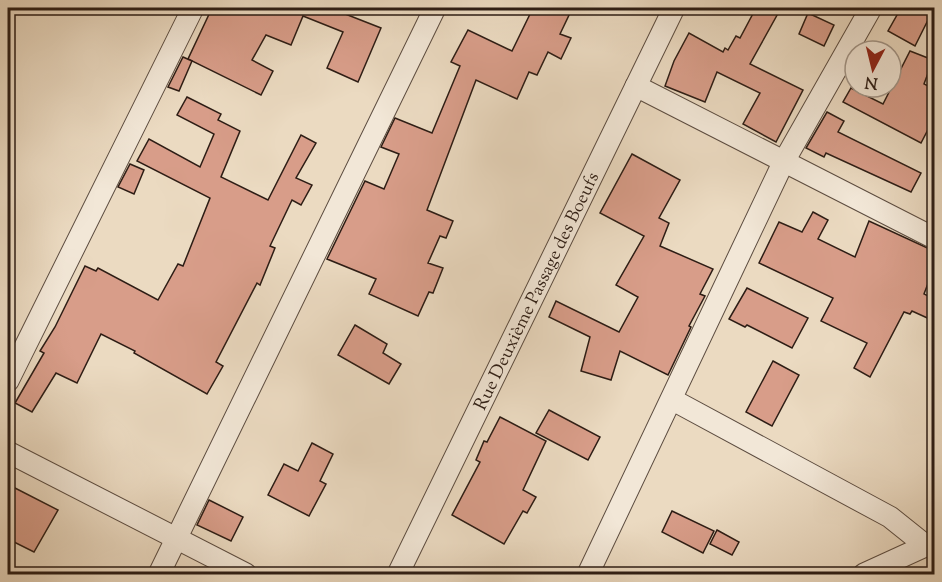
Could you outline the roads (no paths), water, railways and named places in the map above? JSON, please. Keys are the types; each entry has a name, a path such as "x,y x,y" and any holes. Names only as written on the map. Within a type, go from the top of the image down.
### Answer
{"street":[{"path":"8,381 193,8"},
{"path":"159,574 435,8"},
{"name":"Rue Deuxième Passage des Boeufs","path":"398,574 675,8"},
{"path":"588,574 673,400 783,163 871,8"},
{"path":"636,87 934,238"},
{"path":"673,400 890,517 930,543"},
{"path":"8,452 246,574"},
{"path":"864,574 930,543"}]}
